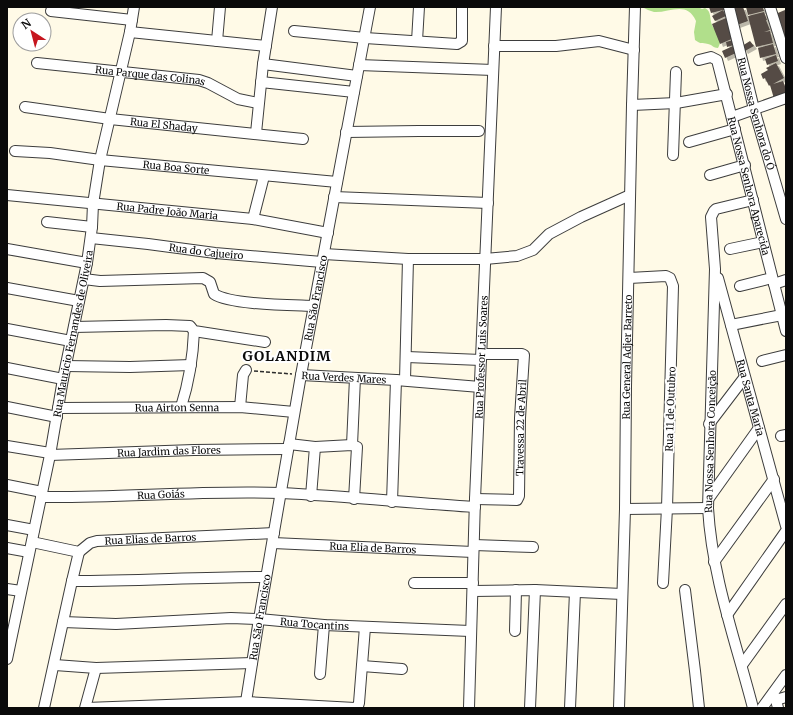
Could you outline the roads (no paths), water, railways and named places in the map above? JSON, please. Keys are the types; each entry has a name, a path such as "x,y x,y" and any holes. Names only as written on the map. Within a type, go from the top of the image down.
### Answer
{"street":[{"name":"Rua Mauricio Fernandes de Oliveira","path":"7,659 10,629 21,591 32,542 58,412 63,379 84,279 91,238 93,204 100,160 130,32 134,7"},
{"path":"217,41 220,7"},
{"path":"256,133 263,64 272,7"},
{"name":"Rua São Francisco","path":"246,705 259,618 294,412 370,7"},
{"path":"417,41 419,7"},
{"path":"294,30 365,38 457,44 461,43 462,7"},
{"name":"Rua Professor Luis Soares","path":"468,708 496,7"},
{"name":"Rua General Adjer Barreto","path":"619,708 625,509 630,195 635,7"},
{"name":"Rua Nossa Senhora do Ó","path":"729,7 754,109 786,219"},
{"path":"770,7 786,58"},
{"path":"51,11 132,20"},
{"path":"130,32 266,46"},
{"path":"494,46 556,46 599,41 634,50"},
{"name":"Rua Nossa Senhora Aparecida","path":"699,60 711,57 717,60 727,94 773,281 782,303 782,315 786,330"},
{"name":"Rua Parque das Colinas","path":"37,63 199,80 208,83 238,99 258,104"},
{"path":"263,64 357,76"},
{"path":"359,65 493,70"},
{"path":"673,155 676,72"},
{"path":"261,82 354,92"},
{"path":"632,106 676,103 727,94"},
{"path":"732,117 786,98"},
{"name":"Rua El Shaday","path":"25,107 110,119 303,139"},
{"path":"689,142 735,129"},
{"path":"346,132 479,131"},
{"name":"Rua Boa Sorte","path":"15,151 50,153 100,160 337,182"},
{"path":"710,175 744,165"},
{"path":"253,219 264,176"},
{"name":"Rua Padre João Maria","path":"7,195 253,219 328,233"},
{"name":"Rua do Cajueiro","path":"91,238 214,253 323,258 408,259 517,256 533,250 548,234 581,216 630,195"},
{"path":"334,197 488,203"},
{"name":"Rua Nossa Senhora Conceição","path":"753,200 714,211 711,217 715,269 709,424 708,508 709,529 719,586 753,708"},
{"path":"47,222 92,227"},
{"path":"730,249 763,242"},
{"path":"7,248 87,262"},
{"path":"392,502 401,380 406,358 408,259"},
{"name":"Rua Santa Maria","path":"715,269 786,526"},
{"name":"Rua 11 de Outubro","path":"629,278 666,276 670,278 673,286 667,508 663,583"},
{"path":"84,279 100,281 203,278 210,282 214,294 224,298 257,303 314,306"},
{"path":"740,286 786,280"},
{"path":"7,288 79,301"},
{"path":"731,325 782,315"},
{"path":"74,327 166,325 190,326 194,331 265,342"},
{"path":"7,329 71,341"},
{"path":"181,407 191,365 194,331"},
{"name":"Travessa 22 de Abril","path":"475,503 517,500 519,496 520,418 524,355 481,357"},
{"path":"762,362 786,356"},
{"path":"406,358 481,357"},
{"path":"66,366 130,367 191,365"},
{"path":"7,368 63,379"},
{"path":"240,407 243,375 246,370"},
{"name":"Rua Verdes Mares","path":"301,375 401,380 480,387"},
{"path":"354,499 358,453 358,448 352,445 355,378"},
{"path":"709,424 744,378"},
{"name":"Rua Airton Senna","path":"7,407 58,412 181,407 240,407 294,412"},
{"path":"709,498 759,428"},
{"name":"Rua Jardim das Flores","path":"7,446 50,454 352,445"},
{"path":"311,496 315,447"},
{"path":"714,562 774,479"},
{"name":"Rua Goiás","path":"7,485 42,494 75,498 212,493 281,493 392,502 475,503"},
{"path":"625,509 708,508"},
{"path":"7,525 34,530"},
{"path":"727,615 786,531"},
{"name":"Rua Elia de Barros","path":"273,538 474,548 532,547"},
{"name":"Rua Elias de Barros","path":"80,552 90,543 97,541 273,538"},
{"path":"32,542 80,552 72,581 55,665 44,708"},
{"path":"7,548 29,552"},
{"path":"72,581 266,577"},
{"path":"414,583 516,590 622,594"},
{"path":"7,589 21,591"},
{"path":"515,631 516,590"},
{"path":"530,708 534,590"},
{"path":"685,590 699,708"},
{"path":"570,708 575,592"},
{"path":"742,665 786,604"},
{"name":"Rua Tocantins","path":"64,622 116,624 259,618 324,625 470,631"},
{"path":"320,674 324,625"},
{"path":"96,668 86,708 246,705 354,708 359,704 365,627"},
{"path":"55,665 96,668 252,663"},
{"path":"362,666 402,669"},
{"path":"762,708 778,699 786,675"}],"district":[{"name":"GOLANDIM","path":"287,356"}]}
